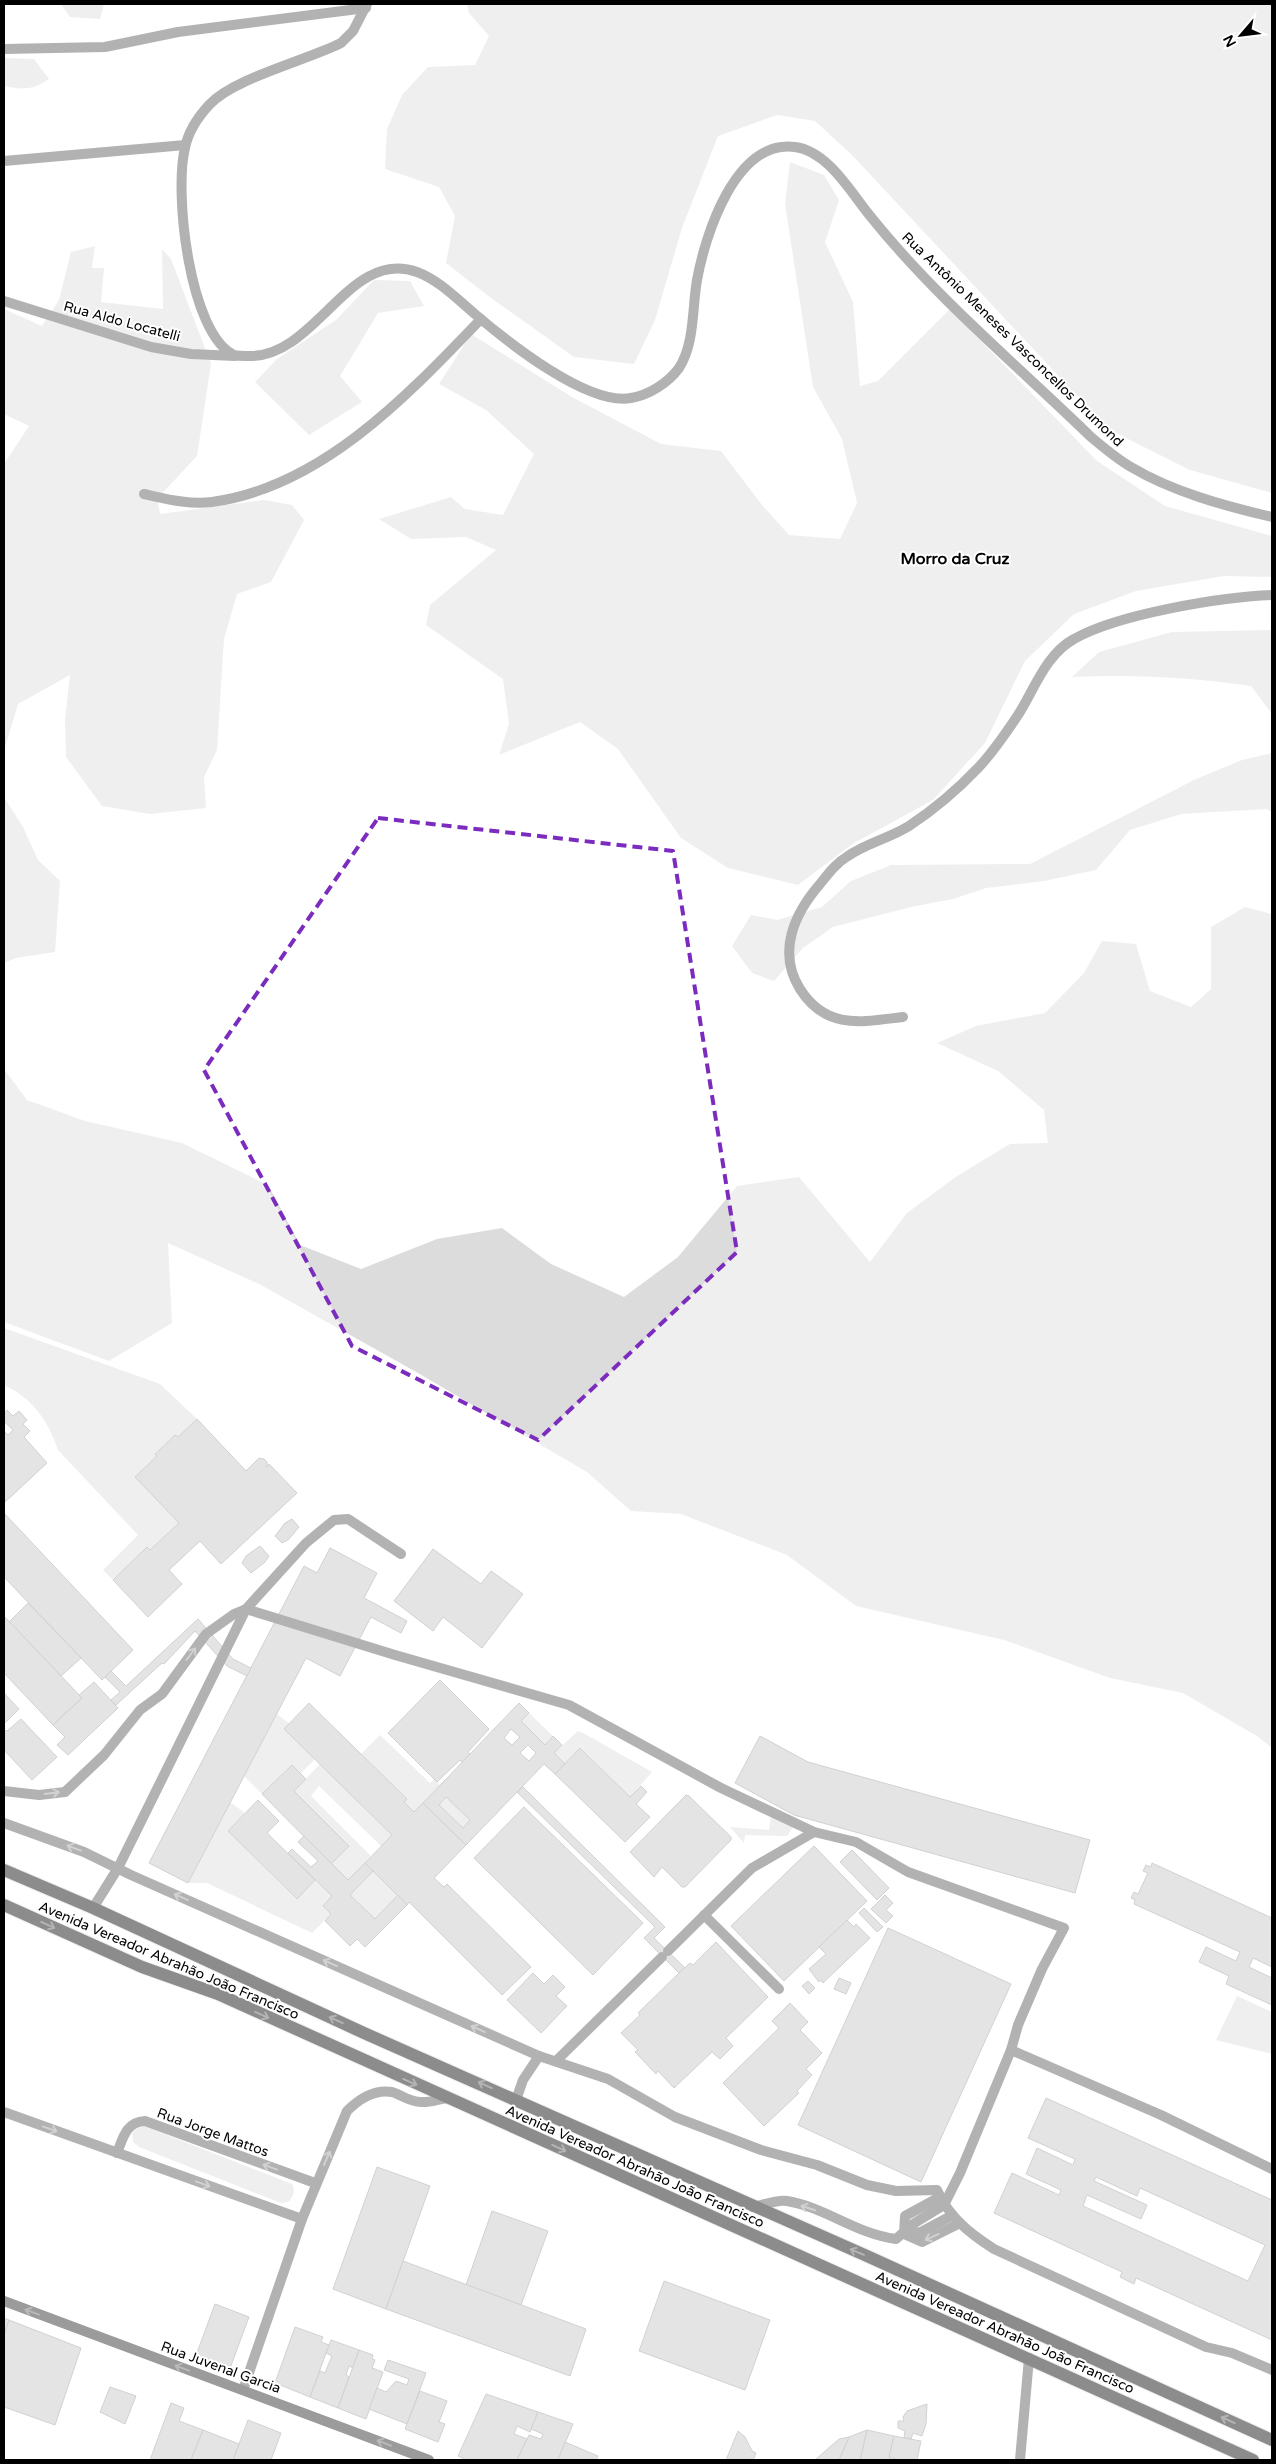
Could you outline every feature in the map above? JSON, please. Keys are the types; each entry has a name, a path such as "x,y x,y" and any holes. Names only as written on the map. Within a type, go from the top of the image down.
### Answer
{"main road":[{"name":"Avenida Vereador Abrahão João Francisco","path":"4,1870 93,1908 355,2029 752,2207 867,2256 1272,2440"},
{"name":"Avenida Vereador Abrahão João Francisco","path":"4,1904 142,1967 218,1994 751,2236 1029,2358 1253,2460"},
{"name":"Rua Juvenal Garcia","path":"4,2301 429,2460"}],"street":[{"path":"4,49 105,47 178,32 367,6"},
{"path":"235,356 217,340 195,291 188,260 181,189 185,145 198,118 212,101 229,89 341,43 353,31 367,6"},
{"path":"4,160 185,145"},
{"name":"Rua Antônio Meneses Vasconcellos Drumond","path":"235,356 256,357 275,353 297,340 357,284 376,272 398,268 417,272 442,286 481,319 539,362 593,394 615,399 631,398 651,392 668,381 680,366 688,344 697,280 705,242 733,183 748,164 762,153 792,146 811,151 828,165 894,245 932,285 1091,438 1118,459 1152,478 1207,499 1272,517"},
{"name":"Rua Aldo Locatelli","path":"4,301 151,347 191,354 235,356"},
{"path":"144,494 182,502 211,502 245,495 282,481 322,459 388,412 414,389 481,319"},
{"path":"903,1017 859,1022 830,1018 810,1004 796,982 788,953 791,930 806,900 834,866 848,855 908,827 952,794 981,765 996,746 1017,716 1047,666 1071,640 1108,624 1159,612 1272,595"},
{"path":"93,1908 118,1868 246,1609 306,1543 334,1520 348,1519 401,1554"},
{"path":"4,1791 39,1795 65,1792 104,1755 140,1710 162,1694 206,1634 234,1614 246,1609 394,1655 569,1705 721,1788 814,1832 856,1842 908,1872 1064,1928 1042,1969 1018,2025 1011,2050 960,2173 942,2201 912,2224 896,2240 875,2236 818,2211 786,2200 752,2207"},
{"path":"4,1823 84,1852 539,2056 608,2078 675,2117 760,2150 817,2165 867,2185 896,2191 937,2190 942,2201 968,2233 1003,2253 1206,2347 1232,2352 1272,2370"},
{"path":"556,2061 757,1864 779,1854 793,1843 814,1832"},
{"path":"704,1915 779,1989"},
{"path":"1011,2050 1161,2116 1272,2169"},
{"path":"516,2100 523,2080 539,2056"},
{"path":"243,2390 302,2219 347,2112 356,2102 368,2095 380,2092 392,2092 409,2101 421,2102 448,2098"},
{"path":"4,2112 302,2219"},
{"name":"Rua Jorge Mattos","path":"116,2153 128,2128 136,2122 145,2121 316,2183"},
{"path":"904,2234 922,2242 956,2219"},
{"path":"1020,2460 1029,2358"}],"highlighted area":[{"path":"378,818 673,851 737,1252 538,1440 352,1346 204,1070"}],"shaded area":[{"path":"61,4 104,4 100,19 70,17"},
{"path":"467,4 1272,4 1272,493 1190,470 1108,429 852,155 815,121 777,115 718,136 682,228 655,320 634,364 574,357 491,298 446,263 455,216 439,187 385,169 387,129 402,95 428,67 475,65 489,36 469,13"},
{"path":"4,58 34,59 49,79 28,88 4,86"},
{"path":"790,162 824,175 839,200 825,242 853,302 860,386 878,381 950,309 1097,461 1165,506 1272,536 1272,577 1224,576 1136,591 1074,614 1025,661 985,743 933,800 854,843 798,885 728,868 681,838 618,749 580,722 499,755 509,724 503,679 426,625 430,605 496,550 466,537 411,539 379,519 451,497 465,509 503,515 534,454 486,410 439,384 471,334 572,397 661,444 721,451 762,505 789,535 840,539 857,503 842,439 813,387 785,204"},
{"path":"95,246 92,268 104,268 101,302 163,309 162,249 171,259 211,364 197,456 157,499 160,514 264,500 292,505 304,520 271,582 237,594 224,639 217,750 204,777 206,808 150,814 102,806 66,757 65,719 70,675 18,704 4,751 4,464 29,426 4,414 4,309 42,326 59,300 71,252"},
{"path":"374,280 410,281 424,306 378,313 340,376 362,402 309,435 255,382 277,359 336,320"},
{"path":"1272,630 1272,714 1251,686 1162,677 1072,677 1099,652 1172,632"},
{"path":"1272,753 1272,812 1266,809 1181,814 1130,830 1096,870 1044,881 986,888 953,899 911,907 833,927 803,948 774,981 752,973 732,946 751,915 777,920 822,907 851,881 891,865 1030,864 1194,780 1242,760"},
{"path":"4,797 23,827 38,860 60,881 55,952 16,958 4,963"},
{"path":"1245,907 1272,914 1272,1748 1257,1736 1183,1693 1110,1678 1004,1640 856,1606 787,1555 681,1514 631,1511 587,1472 418,1373 259,1284 168,1243 172,1323 109,1361 4,1322 4,1069 27,1100 85,1121 182,1143 268,1185 300,1245 361,1269 437,1239 502,1228 551,1264 624,1297 678,1257 737,1186 799,1177 870,1262 907,1213 957,1176 1010,1144 1048,1143 1044,1110 998,1071 937,1043 976,1026 1045,1013 1084,973 1102,941 1136,944 1150,991 1191,1007 1211,989 1211,927"},
{"path":"4,1328 160,1384 197,1419 178,1437 175,1435 155,1453 179,1523 150,1550 147,1548 113,1580 103,1570 138,1535 58,1450 44,1420 31,1403 4,1385"},
{"path":"529,1713 553,1736 545,1745 521,1721"},
{"path":"277,1714 290,1724 315,1759 301,1773 292,1765 262,1794 244,1776"},
{"path":"578,1731 652,1772 630,1797 581,1748 565,1764 554,1753"},
{"path":"380,1735 430,1783 434,1779 440,1785 414,1812 404,1802 407,1799 361,1754"},
{"path":"320,1764 392,1835 381,1846 319,1786 311,1796 371,1856 348,1880 331,1864 349,1846 294,1791"},
{"path":"446,1797 470,1820 463,1828 439,1805"},
{"path":"230,1802 245,1813 228,1831 296,1899 315,1880 332,1896 323,1906 331,1914 312,1933 207,1883 188,1883"},
{"path":"771,1816 793,1827 787,1836 745,1835 744,1843 730,1827 769,1830"},
{"path":"373,1871 398,1895 375,1919 350,1895"},
{"path":"1237,1996 1272,2012 1272,2054 1216,2040"},
{"path":"144,2126 292,2184 294,2189 293,2196 288,2202 281,2203 139,2147 133,2142 132,2134 136,2129"}],"building":[{"path":"7,1410 13,1416 19,1411 27,1420 23,1424 30,1431 24,1437 47,1463 4,1503 4,1431 8,1435 13,1430 4,1421 4,1414"},
{"path":"197,1419 246,1471 259,1458 264,1459 267,1462 267,1467 269,1464 297,1493 221,1564 200,1541 169,1570 182,1584 148,1617 113,1580 147,1547 150,1550 179,1523 135,1477 175,1435 178,1437"},
{"path":"4,1513 133,1650 102,1680 4,1577"},
{"path":"292,1519 299,1527 289,1539 282,1543 275,1536 285,1523"},
{"path":"260,1546 269,1556 265,1562 251,1573 242,1563 246,1556"},
{"path":"330,1548 377,1573 364,1598 407,1621 401,1633 371,1617 340,1676 306,1658 188,1883 149,1863 304,1566 317,1573"},
{"path":"433,1549 481,1584 491,1571 523,1594 482,1648 443,1617 433,1631 394,1601"},
{"path":"28,1603 81,1658 61,1676 9,1622"},
{"path":"4,1616 82,1698 53,1725 4,1673"},
{"path":"198,1619 233,1659 251,1668 247,1676 227,1666 195,1631 164,1664 162,1663 116,1705 111,1700 120,1692 105,1677 111,1671 126,1686"},
{"path":"440,1680 489,1729 468,1752 470,1754 462,1762 460,1760 437,1782 388,1733"},
{"path":"94,1682 118,1708 68,1755 57,1745 65,1737 53,1725 82,1698 79,1695"},
{"path":"4,1693 19,1709 5,1723 4,1721"},
{"path":"309,1703 407,1799 404,1802 414,1812 423,1803 466,1845 434,1878 444,1887 447,1884 531,1967 502,1995 409,1902 407,1905 365,1863 392,1835 284,1729"},
{"path":"519,1703 529,1713 521,1721 545,1745 553,1736 562,1745 554,1753 565,1764 555,1774 544,1764 466,1845 423,1803","holes":["511,1729 520,1737 512,1745 504,1738","528,1745 536,1753 529,1761 520,1753","446,1797 470,1820 463,1828 439,1805"]},
{"path":"21,1719 57,1757 32,1780 4,1750 4,1730 7,1731"},
{"path":"760,1736 808,1762 1090,1840 1075,1893 794,1815 735,1783"},
{"path":"580,1748 630,1797 641,1786 647,1792 636,1804 650,1817 625,1842 555,1774"},
{"path":"292,1765 306,1779 294,1791 349,1846 331,1864 262,1794"},
{"path":"523,1787 665,1927 654,1938 685,1968 679,1973 644,1938 655,1927 517,1792"},
{"path":"686,1795 731,1837 731,1840 685,1887 682,1887 662,1867 654,1877 630,1852"},
{"path":"258,1800 279,1821 267,1833 315,1880 297,1899 228,1831"},
{"path":"524,1807 643,1923 593,1975 474,1858"},
{"path":"304,1836 348,1880 365,1863 373,1871 350,1895 375,1919 398,1895 407,1905 365,1947 357,1939 350,1946 325,1921 331,1914 323,1906 332,1896 288,1853 292,1849 311,1867 318,1861 298,1842"},
{"path":"814,1846 867,1901 784,1981 731,1926"},
{"path":"852,1850 889,1888 877,1900 840,1862"},
{"path":"1152,1863 1272,1918 1272,1967 1253,1958 1249,1967 1272,1978 1272,2005 1226,1984 1229,1976 1199,1962 1206,1947 1236,1961 1240,1952 1134,1904 1135,1900 1131,1898 1134,1892 1138,1894 1148,1873 1143,1871 1146,1865 1151,1867"},
{"path":"885,1895 893,1903 886,1910 893,1916 886,1923 871,1909"},
{"path":"864,1908 883,1927 877,1932 859,1913"},
{"path":"847,1920 854,1927 856,1924 870,1938 823,1983 821,1980 819,1982 809,1969 826,1954 819,1947"},
{"path":"888,1928 1011,1984 921,2182 798,2125"},
{"path":"716,1942 768,1997 726,2038 733,2046 720,2059 712,2052 674,2088 658,2071 656,2074 635,2052 638,2050 621,2033 640,2015 638,2013 681,1971 690,1963 693,1965"},
{"path":"533,1973 544,1984 553,1975 565,1987 556,1996 567,2006 541,2033 507,2000"},
{"path":"839,1978 851,1983 846,1994 834,1989"},
{"path":"808,1981 815,1988 809,1994 802,1986"},
{"path":"790,2003 808,2022 800,2030 822,2053 806,2069 812,2075 797,2091 799,2093 764,2126 723,2083 779,2028 772,2021"},
{"path":"1046,2098 1272,2200 1272,2340 1136,2278 1134,2284 1120,2277 1122,2272 994,2213 1012,2173 1059,2195 1061,2190 1026,2174 1037,2148 1073,2165 1075,2159 1028,2138","holes":["1096,2177 1137,2196 1140,2188 1265,2245 1248,2281 1083,2206 1087,2195 1141,2219 1147,2205 1094,2181"]},
{"path":"377,2167 430,2186 386,2309 333,2289"},
{"path":"492,2211 548,2231 521,2305 466,2285"},
{"path":"403,2261 586,2329 570,2376 386,2309"},
{"path":"664,2281 770,2320 745,2390 639,2351"},
{"path":"215,2304 249,2317 229,2371 195,2358"},
{"path":"4,2318 9,2320 4,2335"},
{"path":"9,2320 81,2348 55,2425 4,2407 4,2335"},
{"path":"295,2327 323,2337 321,2342 329,2345 310,2397 275,2383"},
{"path":"331,2340 359,2350 353,2368 349,2366 346,2375 349,2377 338,2408 310,2397 320,2371 325,2373 332,2356 326,2353"},
{"path":"359,2350 373,2355 372,2359 375,2360 372,2368 383,2372 366,2419 338,2408"},
{"path":"388,2360 426,2373 407,2424 369,2409 377,2388 386,2392 396,2381 407,2385 409,2379 384,2370"},
{"path":"110,2387 136,2396 125,2424 100,2412"},
{"path":"420,2391 447,2401 439,2422 445,2424 438,2442 405,2429"},
{"path":"486,2394 538,2412 530,2432 517,2426 514,2434 527,2439 517,2460 467,2460 458,2456"},
{"path":"171,2403 184,2408 179,2421 203,2430 191,2460 150,2460"},
{"path":"927,2404 926,2424 922,2436 913,2433 911,2439 904,2438 905,2431 898,2428 898,2421 904,2421 903,2417 907,2411"},
{"path":"538,2412 573,2424 558,2460 517,2460 529,2435 541,2439 543,2434 531,2429"},
{"path":"248,2420 281,2433 271,2460 233,2460"},
{"path":"203,2430 239,2444 233,2460 191,2460"},
{"path":"867,2430 894,2436 889,2457 892,2460 860,2460"},
{"path":"867,2430 860,2460 839,2460 849,2437"},
{"path":"738,2431 745,2437 752,2451 756,2453 753,2460 726,2460"},
{"path":"894,2436 921,2441 917,2460 898,2460 889,2457"},
{"path":"849,2437 839,2460 815,2460 839,2439"},
{"path":"565,2442 598,2456 596,2460 558,2460"}],"district":[{"name":"Morro da Cruz","path":"955,558"}]}
